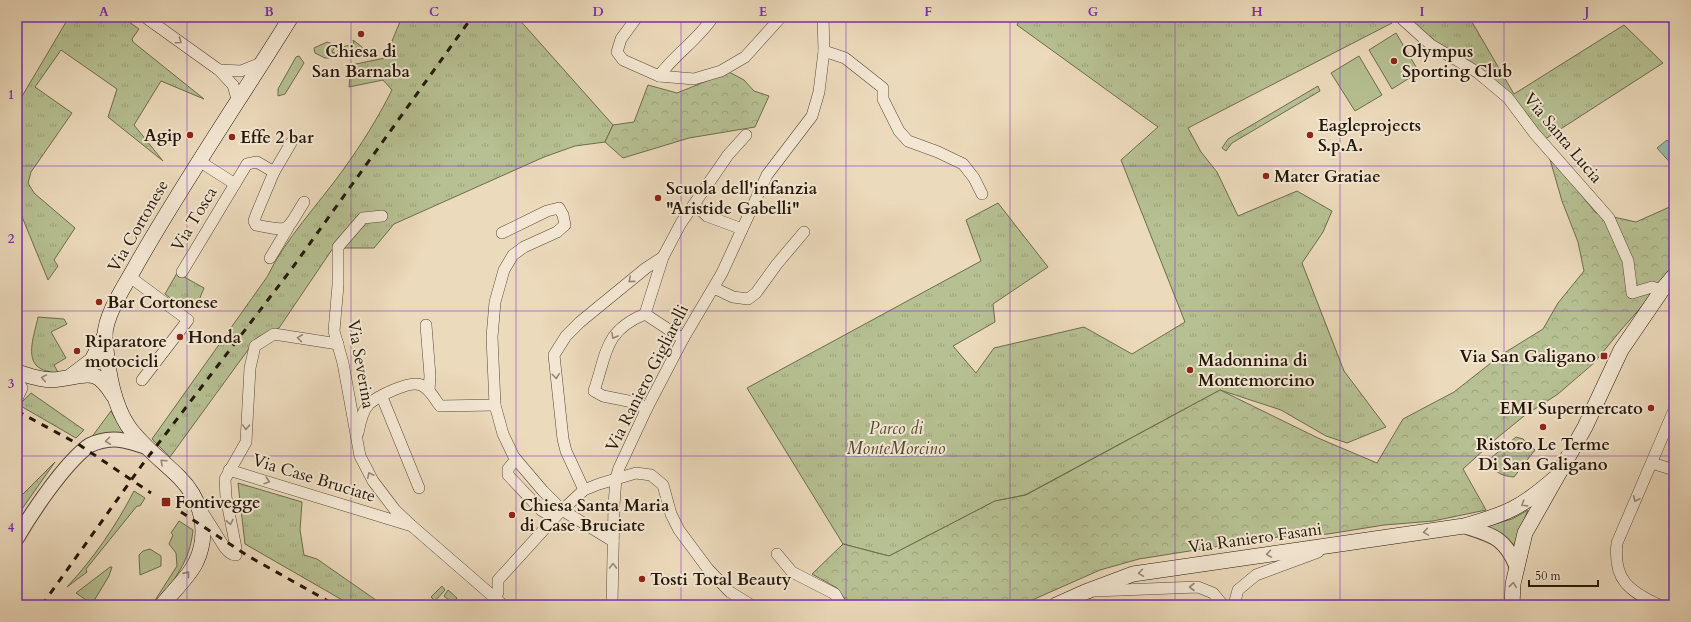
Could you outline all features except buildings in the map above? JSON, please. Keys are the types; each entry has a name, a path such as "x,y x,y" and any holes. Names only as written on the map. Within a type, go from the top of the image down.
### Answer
{"main road":[{"name":"Via Cortonese","path":"162,605 196,563 202,544 203,522 201,509 180,478 146,448 128,426 116,399 105,335 117,301 130,277 199,161 291,17"},
{"path":"1512,605 1516,565 1525,534 1554,479 1585,427 1621,350 1662,290 1674,276"},
{"path":"71,376 92,360 105,335"},
{"path":"17,372 49,380 60,380 71,376 91,374 103,380 116,399"},
{"name":"Via Raniero Fasani","path":"1056,605 1085,592 1133,574 1299,549 1336,546 1464,526 1496,517 1520,506 1554,479"}],"street":[{"path":"637,17 621,39 618,52 623,60 659,76 694,79 721,71 745,57 781,17"},
{"path":"659,76 672,59 688,47 704,30 713,17"},
{"name":"Via Raniero Gigliarelli","path":"612,605 616,478 646,408 682,339 714,288 767,174 812,116 819,92 824,51 823,17"},
{"name":"Via Santa Lucia","path":"1400,17 1431,45 1477,72 1508,98 1535,134 1604,212 1609,218 1628,261 1632,293 1652,287 1662,290"},
{"path":"147,18 219,70 233,85 238,99"},
{"path":"824,51 845,58 883,88 883,99 899,131 908,141 938,152 963,164 974,178 982,194"},
{"path":"219,70 241,71 261,63"},
{"path":"645,314 663,257 681,224 728,155 746,135"},
{"path":"288,228 283,230 256,225 254,221 274,172 291,143"},
{"name":"Via Tosca","path":"199,161 235,184"},
{"name":"Via Tosca","path":"182,272 247,164 257,162 274,172"},
{"path":"270,258 304,202"},
{"path":"694,205 707,216 742,229"},
{"path":"502,233 547,211 559,208 564,215 566,225 557,232 524,246 513,255 504,270 495,302 492,337 495,405 503,434 516,459 560,511 613,540"},
{"name":"Via Severina","path":"382,216 363,218 338,247 338,285 334,331 338,344 360,456 373,481 395,510 412,526"},
{"path":"714,288 733,297 748,299 756,293 777,264 804,232"},
{"path":"584,490 566,451 563,439 554,356 566,336 580,322 646,268 663,257"},
{"path":"130,277 188,320 142,380"},
{"path":"645,314 682,339"},
{"path":"645,314 632,319 616,330 605,354 594,391 603,396 628,401 646,408"},
{"path":"426,325 430,376 428,390"},
{"path":"229,470 246,442 250,368 255,346 274,334 338,344"},
{"path":"17,380 22,388 17,399"},
{"path":"357,437 362,416 369,405 408,385 420,384 428,390 440,406 495,405"},
{"path":"382,397 419,488"},
{"path":"1659,605 1637,595 1626,584 1620,574 1616,557 1617,544 1674,410"},
{"path":"17,538 26,523 66,469 88,446 106,440 125,440 146,448"},
{"path":"516,459 508,469 508,475 541,510 546,513 560,511"},
{"path":"1652,463 1674,470"},
{"name":"Via Case Bruciate","path":"201,509 226,549 232,555 236,555 236,548 226,497 225,479 229,470 412,526 500,602"},
{"path":"500,602 498,580 560,511 584,490 616,478 636,473 651,475 663,485 671,514 683,536 708,569 730,592 751,605"},
{"name":"Via Raniero Fasani","path":"1464,526 1498,539 1510,550 1516,565"},
{"path":"1234,605 1238,590 1256,575 1336,546"},
{"path":"777,554 792,572 835,594 842,605"},
{"path":"1085,592 1198,586 1214,593 1224,605"}],"green space":[{"path":"69,17 122,17 139,29 132,39 133,42 204,99 161,81 134,125 163,161 108,117 117,89 61,50 35,87 72,113 31,172 28,183 34,193 75,228 54,260 58,266 48,280 18,207 17,97 21,98"},
{"path":"402,17 517,17 613,125 605,142 575,146 544,157 394,224 374,248 333,248 279,328 253,343 170,457 152,439 267,277 283,249 350,161 387,100 392,90 383,80 349,87 351,65 385,58"},
{"name":"Parco di MonteMorcino","path":"1021,17 1388,17 1392,23 1188,128 1201,152 1217,172 1238,216 1297,191 1332,211 1323,232 1302,263 1344,371 1386,427 1347,443 1326,436 1281,410 1220,390 1025,495 995,501 889,556 843,544 747,388 981,261 966,220 998,203 1048,267 993,304 995,322 953,346 976,373 994,348 1084,327 1132,354 1185,322 1121,160 1158,127 1017,25"},
{"path":"1406,17 1469,17 1514,94 1624,25 1663,63 1542,141 1508,98 1431,45"},
{"name":"Olympus Sporting Club","path":"1396,33 1419,72 1392,89 1369,50"},
{"path":"353,40 362,47 363,51 338,58 338,48 354,44"},
{"path":"327,42 336,45 332,52 335,53 335,58 325,58 315,53 314,48"},
{"path":"299,56 304,63 285,94 278,96 278,89 296,57"},
{"name":"Olympus Sporting Club","path":"1359,56 1382,95 1355,111 1331,73"},
{"path":"729,72 744,80 754,91 769,96 755,127 689,138 623,158 605,142 613,125 634,122 648,85 677,93"},
{"path":"1318,86 1320,91 1232,143 1226,151 1222,148 1228,139"},
{"path":"1549,156 1596,213 1636,222 1674,205 1674,270 1594,363 1558,394 1524,416 1463,469 1486,510 1433,521 1384,525 1328,534 1278,537 1139,559 1100,570 1021,605 849,605 837,588 812,574 843,544 889,556 995,501 1026,495 1220,390 1318,438 1377,463 1403,419 1454,392 1501,355 1543,329 1558,303 1584,271 1578,242 1562,201"},
{"path":"177,273 204,288 197,305 183,308 165,294"},
{"path":"38,317 64,319 67,324 51,332 66,358 54,365 59,374 41,369 33,360 32,348"},
{"path":"31,393 84,430 76,438 19,405"},
{"path":"111,411 124,434 91,438"},
{"path":"1516,437 1523,439 1535,450 1514,477 1505,476 1495,470 1492,457"},
{"path":"55,462 17,516 17,500"},
{"path":"238,483 302,502 300,530 304,555 317,559 383,605 351,605 245,544"},
{"path":"134,491 145,498 140,506 137,506 86,569 87,572 67,587 104,542"},
{"path":"1528,510 1514,545 1499,535 1480,528 1512,519"},
{"path":"179,521 193,530 188,552 185,561 175,578 156,605 152,605 177,566 176,553 169,544 173,535 171,533"},
{"path":"150,549 161,556 161,566 140,575 139,555 143,551"},
{"path":"112,567 109,576 92,604 76,593"},
{"path":"442,586 445,590 435,601 431,597"},
{"path":"448,590 457,598 455,601 450,601 444,596"}],"water":[{"path":"1667,140 1674,148 1674,167 1657,148"}],"railway":[{"path":"42,605 142,465 293,267 472,17"},
{"path":"17,411 78,444 151,493"},
{"path":"181,512 248,556 335,605"}],"place":[{"name":"Chiesa di San Barnaba","path":"361,34"},
{"name":"Olympus Sporting Club","path":"1394,61"},
{"name":"Agip","path":"190,135"},
{"name":"Eagleprojects S.p.A.","path":"1310,135"},
{"name":"Effe 2 bar","path":"232,137"},
{"name":"Mater Gratiae","path":"1266,176"},
{"name":"Scuola dell'infanzia \"Aristide Gabelli\"","path":"658,198"},
{"name":"Bar Cortonese","path":"99,302"},
{"name":"Honda","path":"180,337"},
{"name":"Riparatore motocicli","path":"77,351"},
{"name":"Via San Galigano","path":"1604,356"},
{"name":"Madonnina di Montemorcino","path":"1190,370"},
{"name":"EMI Supermercato","path":"1651,408"},
{"name":"Ristoro Le Terme Di San Galigano","path":"1543,427"},
{"name":"Fontivegge","path":"166,502"},
{"name":"Chiesa Santa Maria di Case Bruciate","path":"512,515"},
{"name":"Tosti Total Beauty","path":"642,579"}]}
